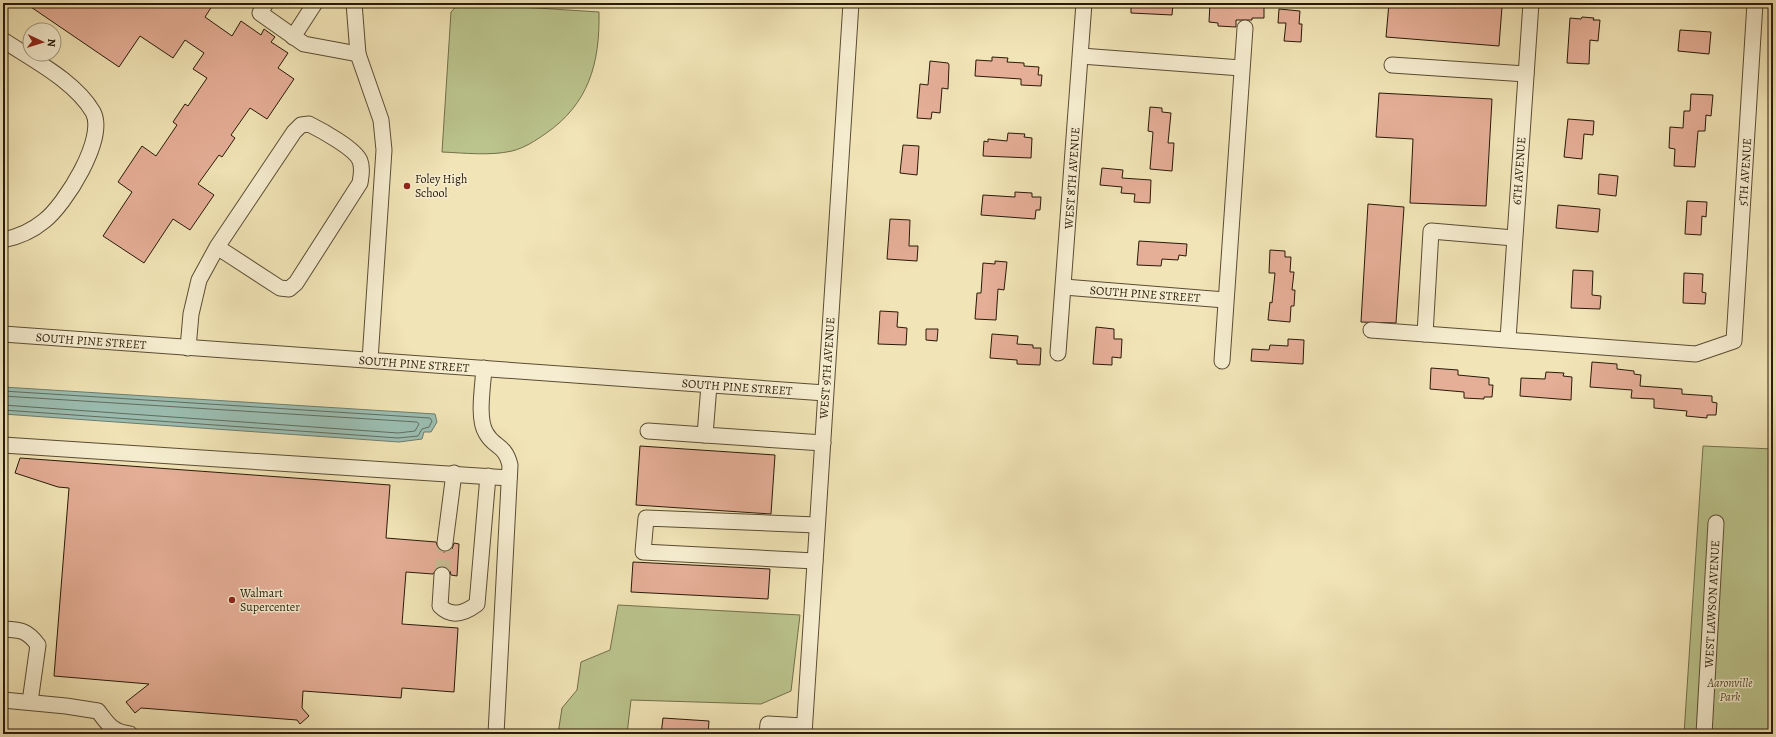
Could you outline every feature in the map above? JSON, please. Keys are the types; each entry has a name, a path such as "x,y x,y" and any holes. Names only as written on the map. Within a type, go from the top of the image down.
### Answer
{"street":[{"path":"266,3 260,13 304,44 358,54"},
{"path":"293,37 315,3"},
{"path":"354,3 358,54 381,120 384,150 370,360"},
{"name":"WEST 9TH AVENUE","path":"804,730 816,525 851,3"},
{"name":"WEST 8TH AVENUE","path":"1058,353 1084,3"},
{"name":"6TH AVENUE","path":"1508,339 1531,3"},
{"name":"5TH AVENUE","path":"1508,339 1696,354 1734,341 1755,3"},
{"path":"1222,361 1241,68 1245,28"},
{"path":"3,40 71,85 83,97 94,114 96,136 80,174 57,210 45,221 30,230 3,240"},
{"path":"1081,56 1241,68"},
{"path":"1392,65 1526,74"},
{"path":"188,348 191,314 199,280 217,246 294,132 301,125 308,124 352,151 360,160 362,168 360,183 296,283 289,289 280,288 217,246"},
{"path":"1425,334 1430,231 1514,238"},
{"name":"SOUTH PINE STREET","path":"1064,287 1225,300"},
{"path":"1371,330 1508,339"},
{"name":"SOUTH PINE STREET","path":"3,334 825,393"},
{"path":"484,368 482,424 487,435 507,453 510,465 496,734"},
{"path":"705,435 709,385"},
{"path":"648,431 822,443"},
{"path":"3,445 454,473 509,478"},
{"path":"445,543 454,473"},
{"path":"442,575 440,606 447,612 456,613 467,611 477,604 488,476"},
{"path":"815,561 643,552 646,518 816,525"},
{"name":"WEST LAWSON AVENUE","path":"1704,734 1716,523"},
{"path":"3,629 25,632 30,635 38,645 30,702"},
{"path":"3,700 98,711 110,726 119,733 130,734"},
{"path":"767,734 768,724 804,730"}],"green space":[{"path":"459,3 599,12 599,31 594,65 582,96 560,122 545,134 521,148 504,153 477,154 442,152 451,12"},
{"name":"Aaronville Park","path":"1703,446 1773,449 1773,734 1684,734"},
{"path":"618,605 800,615 791,691 761,704 631,700 627,734 558,734 562,708 577,690 581,662 610,650"}],"water":[{"path":"3,387 435,414 437,422 431,432 424,432 422,439 399,442 3,414"}],"building":[{"path":"25,3 214,3 205,17 232,36 241,21 261,35 264,29 275,37 271,42 288,53 278,68 294,79 267,119 250,108 231,135 235,138 222,157 219,155 198,184 214,195 190,230 173,219 144,263 103,236 132,192 118,182 142,146 156,156 177,125 173,122 185,104 188,106 207,78 193,69 204,53 185,40 173,58 140,36 119,67 62,28 62,22 53,22"},
{"path":"1131,3 1173,3 1172,15 1131,13"},
{"path":"1210,3 1264,3 1264,18 1236,20 1236,27 1218,26 1218,23 1209,22"},
{"path":"1389,3 1457,3 1502,7 1499,46 1386,37"},
{"path":"1279,9 1300,11 1299,24 1302,24 1301,42 1284,41 1286,23 1278,23"},
{"path":"1582,17 1600,20 1598,41 1590,40 1589,64 1567,63 1570,18 1581,19"},
{"path":"1680,30 1711,32 1709,54 1678,51"},
{"path":"992,57 1008,58 1007,62 1024,63 1024,66 1039,67 1038,75 1042,75 1041,86 1021,85 1021,79 975,76 976,60 992,61"},
{"path":"930,61 948,63 948,89 942,88 940,113 932,112 931,119 917,118 920,84 928,85"},
{"path":"1379,93 1492,99 1486,206 1410,203 1413,139 1376,137"},
{"path":"1691,94 1713,95 1711,116 1706,115 1705,131 1698,131 1695,167 1674,166 1675,149 1669,148 1670,127 1683,128 1684,111 1690,111"},
{"path":"1150,107 1162,108 1162,112 1171,113 1168,143 1174,143 1172,171 1150,169 1153,132 1148,131"},
{"path":"1568,119 1594,121 1593,135 1584,134 1582,159 1564,157"},
{"path":"1008,133 1025,134 1024,137 1032,138 1031,158 983,156 984,141 988,142 988,139 1007,141"},
{"path":"903,145 919,146 917,175 900,173"},
{"path":"1102,168 1123,170 1122,178 1151,180 1150,203 1134,202 1135,194 1121,193 1122,187 1100,185"},
{"path":"1599,174 1618,176 1616,196 1598,194"},
{"path":"1015,192 1032,193 1032,197 1041,197 1040,210 1036,210 1035,219 981,215 983,195 1015,197"},
{"path":"1687,201 1707,202 1706,217 1702,216 1701,235 1685,234"},
{"path":"1368,204 1404,207 1396,323 1361,322"},
{"path":"1558,205 1600,209 1598,232 1556,228"},
{"path":"890,219 910,220 909,246 918,246 917,261 887,259"},
{"path":"1139,241 1187,244 1186,256 1179,255 1178,260 1162,259 1161,266 1137,265"},
{"path":"1270,250 1285,251 1285,257 1291,257 1290,272 1294,272 1292,290 1295,290 1294,306 1291,306 1290,322 1268,320 1270,302 1272,303 1275,273 1269,273"},
{"path":"995,261 1007,262 1004,290 998,289 996,320 975,319 977,293 981,293 983,263 995,264"},
{"path":"1573,270 1593,271 1592,295 1601,296 1600,309 1571,308"},
{"path":"1684,273 1703,274 1702,292 1706,293 1705,304 1683,303"},
{"path":"880,311 898,312 897,327 907,328 906,345 878,344"},
{"path":"1096,327 1114,329 1114,339 1122,339 1121,358 1112,357 1112,365 1093,364"},
{"path":"926,329 938,329 937,341 926,340"},
{"path":"992,334 1018,336 1017,344 1033,345 1033,348 1041,348 1040,365 1017,364 1017,360 990,358"},
{"path":"1288,339 1304,340 1303,364 1251,361 1252,349 1269,350 1270,345 1288,346"},
{"path":"1592,362 1617,364 1617,369 1634,371 1634,374 1641,375 1640,386 1682,389 1682,394 1712,396 1712,402 1717,403 1716,415 1707,415 1707,418 1686,416 1687,411 1654,408 1654,399 1631,398 1632,390 1590,387"},
{"path":"1431,368 1458,370 1458,375 1489,378 1489,385 1493,385 1492,397 1484,397 1484,399 1464,398 1464,392 1430,389"},
{"path":"1546,372 1564,373 1563,376 1572,377 1571,400 1520,396 1521,378 1545,379"},
{"path":"640,446 775,455 771,514 636,505"},
{"name":"Walmart Supercenter","path":"20,458 390,485 386,538 436,542 439,550 444,552 452,549 454,543 459,544 457,576 451,575 450,571 443,566 438,567 433,574 406,572 402,624 458,628 454,692 402,688 401,698 303,691 302,708 309,716 300,724 297,720 141,708 135,713 126,702 149,684 54,676 69,488 58,487 15,473"},
{"path":"633,562 770,569 768,599 631,592"},
{"path":"663,718 709,721 708,734 661,734"}],"tunnel":[{"path":"442,575 445,543"}],"place":[{"name":"Foley High School","path":"407,186"},
{"name":"Walmart Supercenter","path":"232,600"}]}
